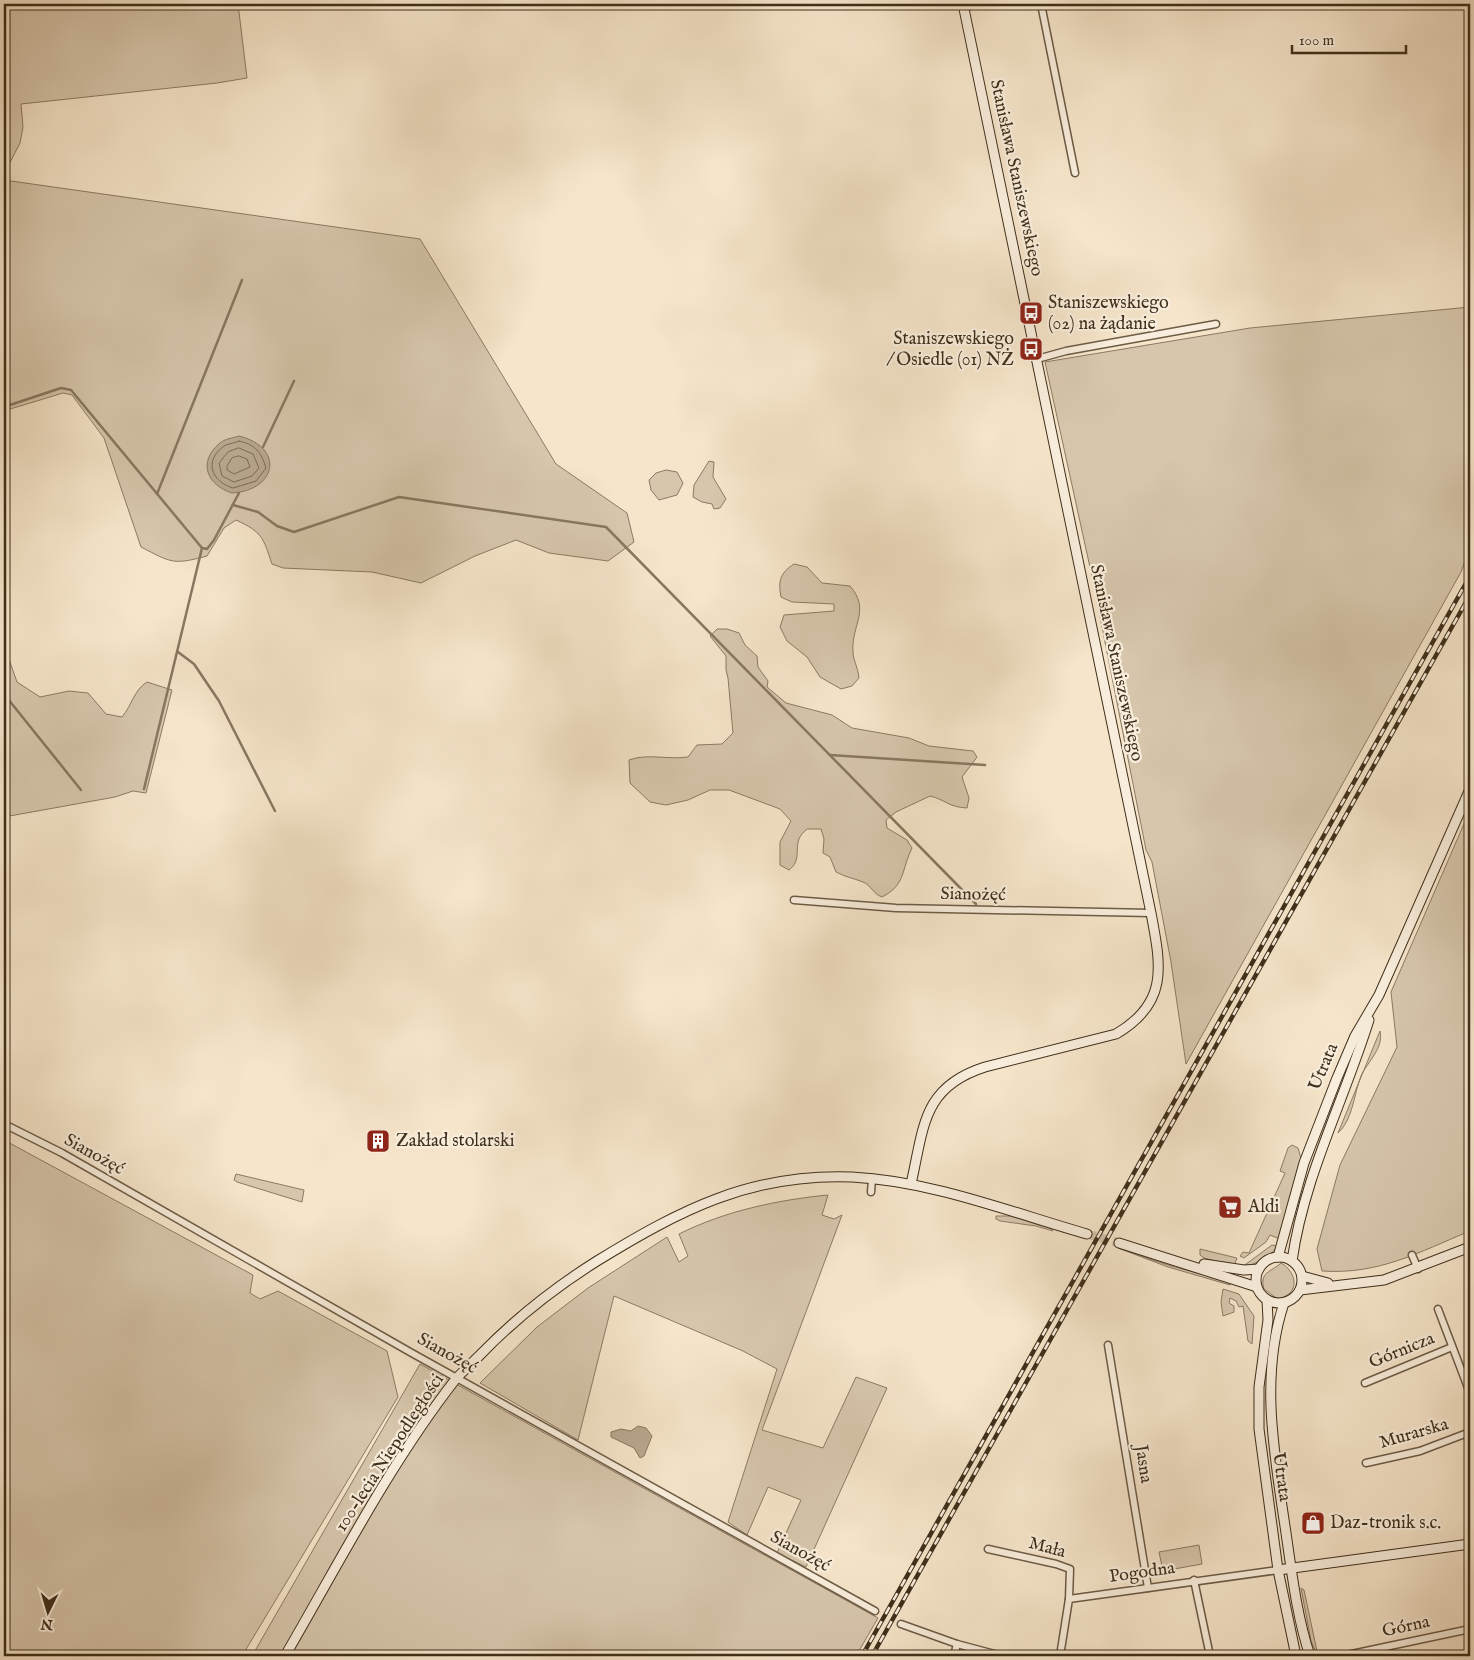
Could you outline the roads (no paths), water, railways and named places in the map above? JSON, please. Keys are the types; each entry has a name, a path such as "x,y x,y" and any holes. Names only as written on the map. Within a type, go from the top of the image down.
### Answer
{"main road":[{"name":"Stanisława Staniszewskiego","path":"911,1184 924,1124 932,1103 949,1084 966,1074 985,1067 1116,1034 1132,1024 1145,1012 1154,994 1159,973 1158,949 1151,913 964,5"},
{"name":"Utrata","path":"1292,1261 1316,1162 1358,1054 1373,1008 1470,789"},
{"name":"Utrata","path":"1278,1257 1304,1163 1324,1109 1355,1036 1373,1008"},
{"name":"100-lecia Niepodległości","path":"285,1656 395,1468 421,1427 457,1377 512,1323 548,1293 637,1236 677,1214 718,1198 780,1181 831,1177 872,1179 911,1184 1087,1234"},
{"path":"1119,1243 1257,1287"},
{"path":"1300,1290 1372,1283 1418,1269 1470,1247"},
{"path":"1278,1257 1292,1261 1300,1270 1302,1276 1300,1290 1284,1303 1267,1300 1257,1287 1256,1279 1259,1269 1266,1261 1278,1257"},
{"path":"1167,1258 1216,1266 1259,1269"},
{"path":"1302,1276 1338,1285"},
{"name":"Utrata","path":"1267,1300 1258,1417 1278,1570 1296,1656"},
{"name":"Utrata","path":"1284,1303 1274,1344 1270,1379 1270,1413 1291,1568 1310,1656"},
{"path":"1278,1570 1470,1544"}],"street":[{"path":"964,5 977,4"},
{"path":"1041,4 1075,173"},
{"path":"1037,359 1066,351 1216,324"},
{"name":"Sianożęć","path":"794,900 896,908 1151,913"},
{"name":"Sianożęć","path":"4,1124 62,1153 875,1611"},
{"path":"871,1192 872,1179"},
{"path":"1412,1255 1418,1269"},
{"path":"1438,1309 1470,1393"},
{"name":"Jasna","path":"1108,1345 1148,1588"},
{"name":"Górnicza","path":"1365,1382 1452,1347"},
{"name":"Murarska","path":"1366,1463 1420,1451 1470,1432"},
{"name":"Mała","path":"988,1549 1056,1564 1070,1569 1069,1599"},
{"name":"Pogodna","path":"1069,1599 1194,1580 1278,1570"},
{"path":"1194,1580 1210,1656"},
{"path":"1060,1656 1069,1599"},
{"path":"901,1624 957,1644 1002,1656"},
{"name":"Górna","path":"1347,1655 1470,1629"},
{"path":"954,1656 957,1644"}],"water":[{"path":"239,436 254,441 263,449 269,458 270,468 266,477 259,484 247,490 232,493 223,489 211,479 207,465 213,450 220,443"},
{"path":"638,1426 646,1428 652,1436 644,1456 640,1458 634,1448 611,1437 611,1432 621,1429 631,1431"}],"waterway":[{"path":"157,494 242,280"},
{"path":"263,447 294,381"},
{"path":"4,407 61,388 71,390 202,548 207,549 214,540 239,493"},
{"path":"233,505 258,512 277,526 294,532 399,497 606,527 976,904"},
{"path":"144,789 202,548"},
{"path":"178,652 194,664 219,701 275,811"},
{"path":"4,694 81,790"},
{"path":"830,755 985,765"}],"tunnel":[{"path":"1087,1234 1119,1243"}],"railway":[{"path":"862,1656 1470,576"},
{"path":"872,1656 1470,595"}],"place":[{"name":"Staniszewskiego (02) na żądanie","path":"1031,313"},
{"name":"Staniszewskiego / Osiedle (01) NŻ","path":"1031,349"},
{"name":"Zakład stolarski","path":"378,1141"},
{"name":"Aldi","path":"1230,1207"},
{"name":"Daz-tronik s.c.","path":"1313,1523"}]}
